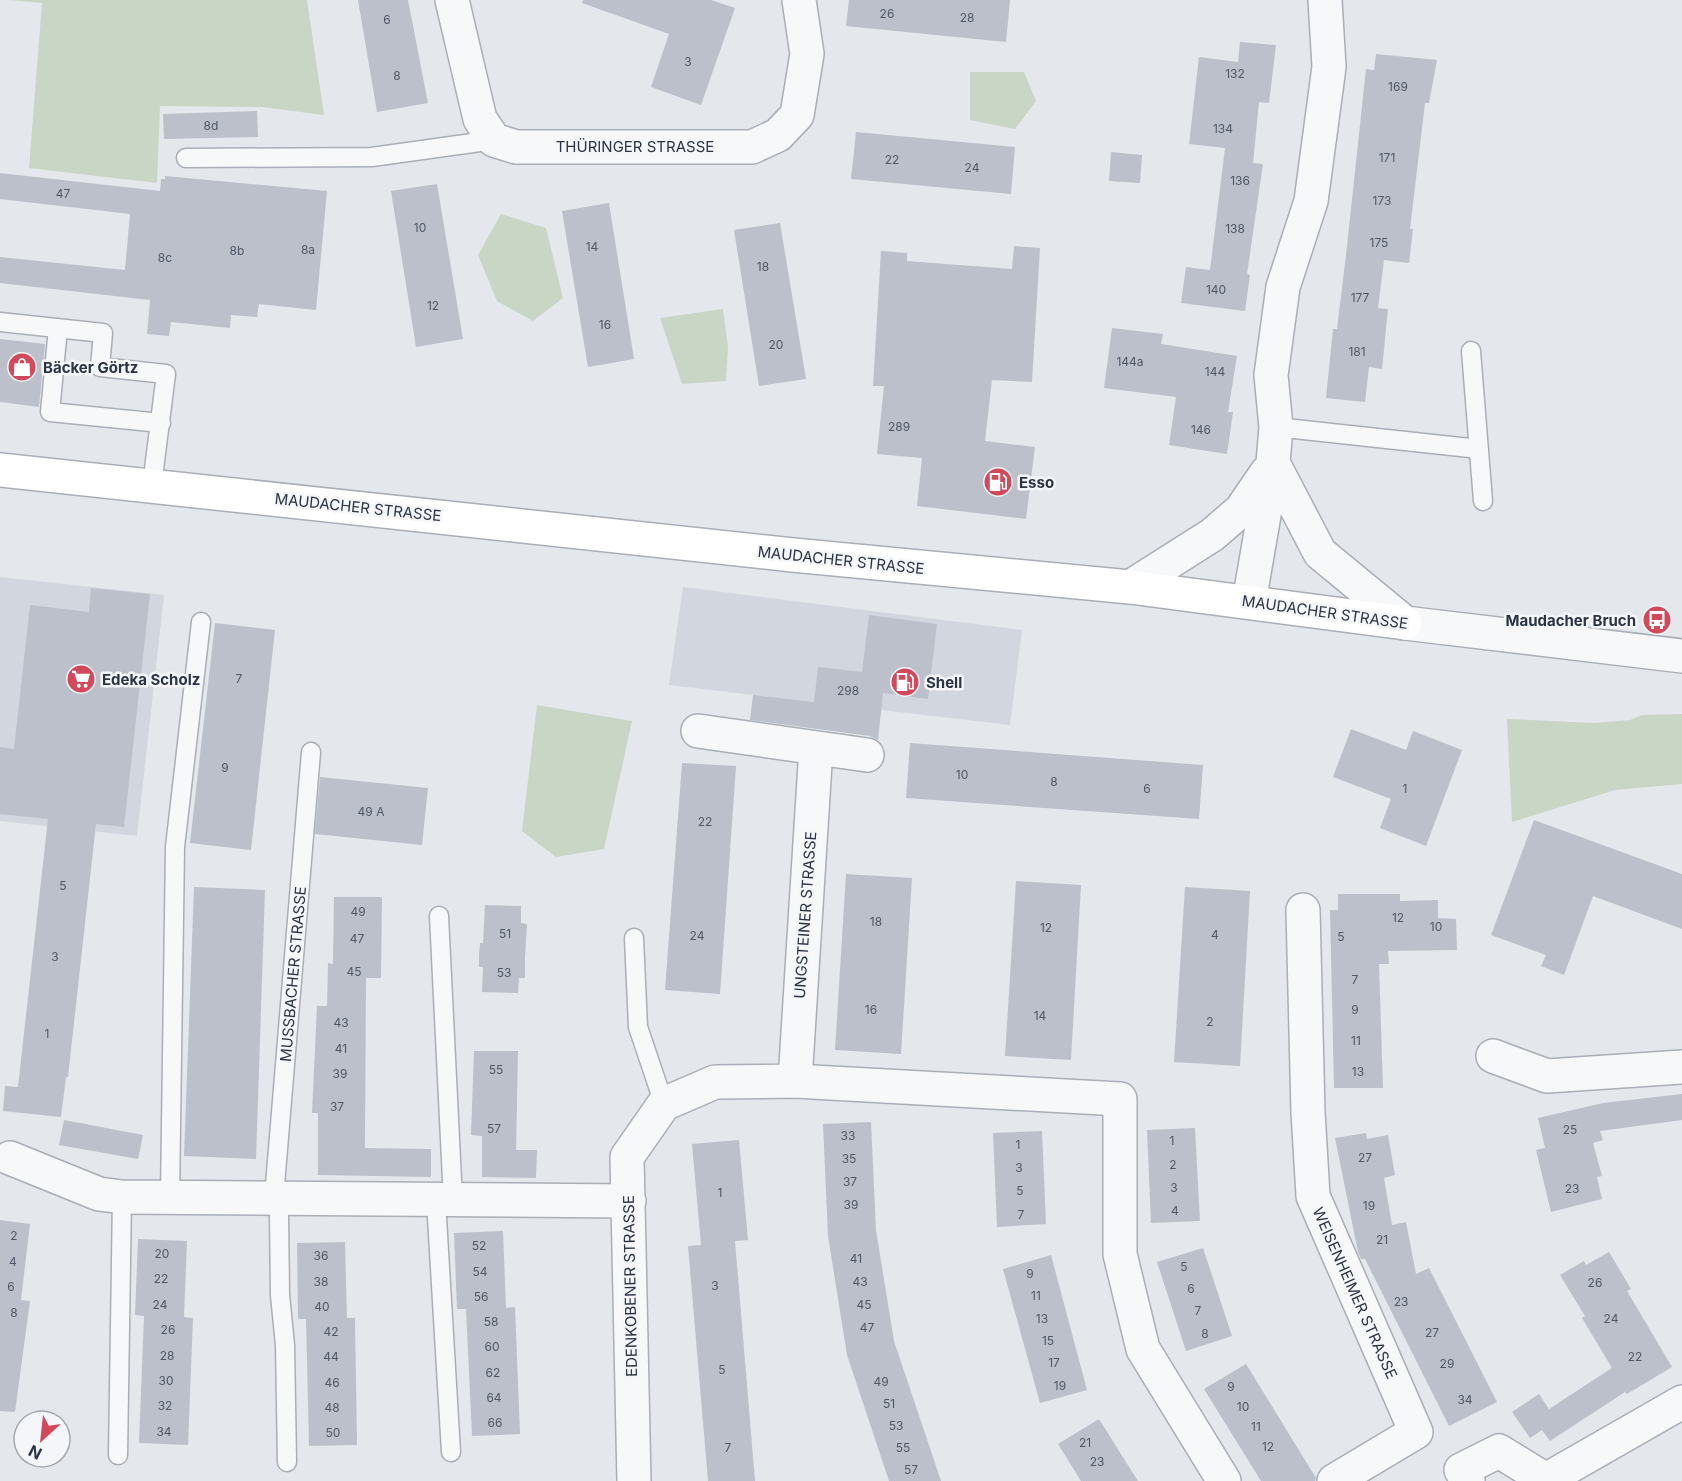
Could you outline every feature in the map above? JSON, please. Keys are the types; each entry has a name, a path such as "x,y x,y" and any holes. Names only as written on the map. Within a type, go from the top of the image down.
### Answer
{"main road":[{"name":"MAUDACHER STRASSE","path":"0,470 781,554 1130,587 1405,623"}],"street":[{"path":"452,0 480,120 494,140"},
{"name":"THÜRINGER STRASSE","path":"494,140 516,147 752,147 777,135 797,115 807,54 799,0"},
{"path":"1249,602 1273,463 1276,427 1271,375 1283,287 1311,201 1329,67 1325,0"},
{"path":"1130,587 1212,536 1241,510 1273,463"},
{"path":"1273,463 1320,553 1405,623"},
{"name":"MAUDACHER STRASSE","path":"1405,623 1682,656"},
{"path":"698,731 867,755"},
{"name":"UNGSTEINER STRASSE","path":"795,1081 816,748"},
{"name":"WEISENHEIMER STRASSE","path":"1303,910 1312,1196 1416,1432 1334,1481"},
{"path":"1493,1056 1547,1076 1682,1067"},
{"path":"664,1104 715,1082 795,1081 1120,1099 1120,1254 1143,1349 1224,1481"},
{"name":"EDENKOBENER STRASSE","path":"634,1481 627,1157 664,1104"},
{"path":"9,1158 99,1194 122,1197 629,1201"},
{"path":"1468,1481 1461,1470 1499,1450 1545,1481 1682,1402"}],"lane":[{"path":"186,158 372,157 494,140"},
{"path":"0,322 104,333 100,367 166,374 152,485"},
{"path":"58,328 50,412 161,423"},
{"path":"1471,351 1484,501"},
{"path":"1276,427 1479,449"},
{"path":"170,1196 175,847 201,622"},
{"name":"MUSSBACHER STRASSE","path":"287,1462 279,1214 274,1197 311,752"},
{"path":"440,916 444,1201 451,1452"},
{"path":"634,938 638,1027 664,1104"},
{"path":"118,1455 122,1197"}],"shaded area":[{"name":"Edeka Scholz","path":"0,577 164,595 137,836 0,821"},
{"path":"683,587 1022,630 1010,725 669,685"}],"green space":[{"path":"9,0 307,0 324,115 262,107 160,106 157,183 29,168 42,3"},
{"path":"970,72 1024,72 1036,101 1015,129 970,120"},
{"path":"501,214 546,228 563,298 533,321 497,301 478,255"},
{"path":"723,309 728,347 726,381 682,384 660,318"},
{"path":"537,705 632,721 604,849 556,857 522,831"},
{"path":"1682,714 1682,784 1615,790 1512,822 1507,719 1594,723 1630,720 1642,715"}],"building":[{"path":"358,0 408,0 428,103 377,112"},
{"path":"583,0 711,0 735,8 701,105 651,87 669,34 582,3"},
{"path":"849,0 1010,0 1006,42 846,26"},
{"path":"1240,42 1276,45 1269,103 1259,102 1253,163 1263,164 1247,274 1250,275 1245,311 1181,303 1186,267 1210,270 1225,148 1189,144 1199,57 1238,62"},
{"path":"1376,54 1437,60 1429,103 1425,103 1410,229 1413,229 1409,263 1384,260 1378,308 1388,309 1382,369 1369,367 1365,402 1326,398 1333,329 1337,329 1346,255 1366,69 1374,70"},
{"path":"257,111 258,137 164,139 163,114"},
{"path":"856,132 1015,147 1011,194 851,179"},
{"path":"1111,152 1142,155 1140,183 1109,181"},
{"path":"0,173 160,191 161,179 165,179 165,176 327,191 316,310 259,304 257,317 231,315 230,328 171,322 169,336 147,334 150,300 0,283 0,257 125,270 130,214 0,199"},
{"path":"437,184 463,339 416,347 391,191"},
{"path":"609,203 634,359 588,367 562,211"},
{"path":"780,223 806,379 759,386 734,230"},
{"path":"1014,246 1040,248 1032,382 992,380 985,441 1035,447 1026,519 917,506 922,458 877,454 884,386 873,386 881,251 907,253 907,261 1012,269"},
{"path":"1112,328 1163,334 1161,344 1237,356 1228,412 1233,412 1227,454 1169,445 1176,397 1104,388"},
{"name":"Bäcker Görtz","path":"0,339 45,344 39,407 0,402"},
{"name":"Edeka Scholz","path":"91,588 150,594 124,827 96,824 68,1077 66,1077 61,1117 3,1111 5,1086 18,1087 48,819 0,814 0,747 14,749 30,605 89,612"},
{"path":"869,615 937,624 928,699 883,693 878,740 870,736 750,720 753,695 814,702 818,667 862,672"},
{"path":"215,623 275,630 251,850 190,843"},
{"path":"1351,729 1406,750 1413,731 1462,750 1426,846 1380,828 1391,799 1333,777"},
{"path":"910,743 1203,765 1199,819 906,798"},
{"path":"682,763 736,766 720,994 665,990"},
{"path":"320,777 428,788 422,845 315,834"},
{"path":"1534,820 1682,874 1682,929 1593,896 1564,975 1541,966 1546,955 1491,935"},
{"path":"846,874 912,878 901,1054 835,1050"},
{"path":"1016,881 1081,885 1071,1060 1005,1056"},
{"path":"194,887 265,890 256,1159 184,1156"},
{"path":"1185,887 1250,891 1240,1066 1174,1062"},
{"path":"1338,894 1400,894 1400,901 1438,900 1438,918 1456,919 1457,950 1388,951 1389,964 1379,964 1383,1088 1334,1088 1330,910 1338,910"},
{"path":"334,897 382,897 381,978 366,978 365,1148 431,1149 431,1177 318,1175 318,1113 312,1113 317,1006 327,1006 328,963 333,964"},
{"path":"485,905 521,906 521,923 527,924 525,978 519,978 518,993 482,992 483,967 479,967 479,955 480,943 483,943"},
{"path":"474,1051 518,1051 516,1150 537,1150 536,1178 482,1177 482,1136 471,1135"},
{"path":"1682,1094 1682,1120 1600,1131 1603,1140 1593,1143 1602,1176 1597,1177 1602,1199 1551,1212 1536,1150 1545,1148 1538,1118 1603,1103"},
{"path":"64,1120 143,1135 138,1159 59,1145"},
{"path":"871,1122 876,1230 894,1341 941,1481 889,1481 847,1355 828,1236 823,1124"},
{"path":"1195,1128 1200,1221 1151,1223 1147,1130"},
{"path":"1042,1131 1046,1224 997,1227 993,1133"},
{"path":"1366,1133 1367,1139 1388,1135 1395,1175 1384,1178 1392,1225 1406,1222 1416,1274 1429,1268 1497,1402 1449,1426 1365,1259 1361,1259 1358,1252 1335,1138"},
{"path":"739,1140 748,1240 735,1241 755,1481 708,1481 688,1246 701,1245 692,1144"},
{"path":"0,1220 30,1224 21,1300 30,1301 15,1409 12,1409 12,1412 0,1411"},
{"path":"503,1231 506,1308 515,1307 520,1434 472,1436 466,1309 457,1309 454,1233"},
{"path":"138,1239 187,1241 184,1317 193,1318 188,1445 139,1443 144,1316 135,1315"},
{"path":"345,1242 347,1318 355,1318 357,1445 309,1446 306,1319 298,1319 297,1243"},
{"path":"1203,1248 1232,1336 1186,1351 1157,1262"},
{"path":"1609,1252 1631,1289 1627,1291 1672,1367 1627,1394 1625,1392 1550,1441 1542,1430 1530,1438 1512,1412 1539,1394 1549,1409 1612,1368 1582,1318 1585,1316 1560,1275 1584,1261 1586,1265"},
{"path":"1051,1255 1087,1390 1040,1403 1003,1269"},
{"path":"1246,1364 1316,1478 1315,1481 1261,1481 1204,1389"},
{"path":"1099,1419 1138,1481 1081,1481 1058,1444"}],"place":[{"name":"Bäcker Görtz","path":"22,367"},
{"name":"Esso","path":"998,482"},
{"name":"Maudacher Bruch","path":"1657,620"},
{"name":"Edeka Scholz","path":"81,679"},
{"name":"Shell","path":"905,682"}]}
